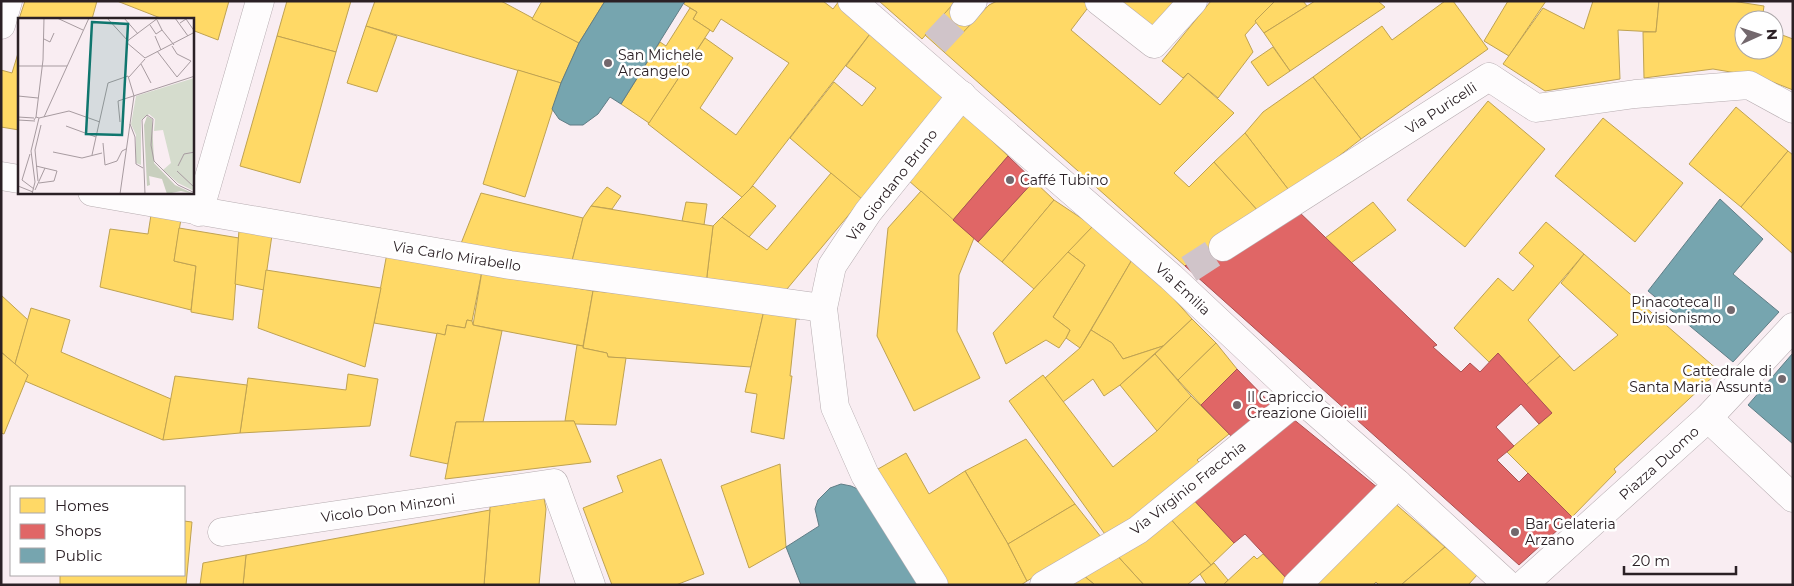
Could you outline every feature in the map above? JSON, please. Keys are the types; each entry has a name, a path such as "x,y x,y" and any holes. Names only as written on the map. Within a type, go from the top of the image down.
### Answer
{"street":[{"path":"1,25 8,1"},
{"path":"199,212 260,1"},
{"name":"Via Emilia","path":"852,1 927,51 962,95 1180,273 1300,398 1398,484 1495,580"},
{"path":"1099,1 1154,44 1193,1"},
{"name":"Via Puricelli","path":"1223,247 1489,77 1536,108 1635,94 1749,84 1793,109"},
{"name":"Via Giordano Bruno","path":"934,585 865,475 835,407 823,308 832,266 868,212 962,95"},
{"path":"1,176 18,179"},
{"name":"Via Carlo Mirabello","path":"103,194 510,265 823,308"},
{"path":"1708,418 1793,327"},
{"name":"Via Virginio Fracchia","path":"1044,585 1138,530 1300,398"},
{"name":"Piazza Duomo","path":"1523,585 1708,418 1793,498"},
{"name":"Vicolo Don Minzoni","path":"222,532 554,483 591,585"},
{"path":"1297,585 1398,484"}],"building: Homes":[{"path":"25,1 97,1 92,18 19,18"},
{"path":"117,1 229,1 218,40 194,31 194,18 160,18"},
{"path":"287,1 351,1 336,52 277,36"},
{"path":"375,1 501,1 579,43 561,83 366,26"},
{"path":"542,1 605,1 579,43 532,19"},
{"path":"685,1 823,1 833,9 839,1 873,30 743,198 648,124 705,38 733,58 700,108 736,135 789,63 721,19 713,32 693,19 697,12 684,4"},
{"path":"879,1 956,1 922,39"},
{"path":"997,1 1082,1 1090,5 1071,30 1160,105 1188,73 1234,113 1174,173 1189,187 1214,162 1260,213 1185,266 944,52 989,5"},
{"path":"1118,1 1176,1 1149,31"},
{"path":"1211,1 1275,1 1245,35 1253,52 1218,98 1188,73 1183,78 1162,61"},
{"path":"1275,1 1303,1 1307,6 1264,33 1255,21"},
{"path":"1315,1 1378,1 1385,7 1290,71 1264,33"},
{"path":"1445,1 1453,1 1488,49 1361,139 1313,77 1382,26 1392,40"},
{"path":"1508,1 1546,1 1509,56 1484,41"},
{"path":"1593,1 1659,1 1656,32 1618,30 1620,79 1545,91 1503,64 1543,8 1584,29"},
{"path":"1659,1 1732,1 1764,6 1763,10 1734,10 1734,60 1784,60 1784,36 1793,39 1793,90 1760,77 1713,69 1644,78 1643,32 1656,32"},
{"path":"954,3 974,21 944,52 925,35"},
{"path":"690,8 697,12 693,19 710,30 649,123 621,104 660,42 666,46"},
{"path":"366,26 397,36 377,92 347,83"},
{"path":"873,30 947,97 862,200 790,138 834,82 862,106 876,88 846,66"},
{"path":"277,36 336,52 300,183 240,166"},
{"path":"1273,47 1290,71 1268,86 1251,62"},
{"path":"18,53 18,130 1,127 1,70 12,73"},
{"path":"518,70 561,83 525,197 483,184"},
{"path":"1313,77 1361,139 1291,193 1245,133 1263,112"},
{"path":"1488,101 1545,149 1465,247 1407,200"},
{"path":"1736,107 1788,151 1741,207 1689,164"},
{"path":"964,114 1008,156 953,220 908,180"},
{"path":"1603,118 1683,183 1635,242 1555,176"},
{"path":"1245,133 1291,193 1260,213 1214,162"},
{"path":"1788,151 1793,155 1793,254 1741,207"},
{"path":"831,173 862,199 782,295 706,284 713,226 722,217 767,250"},
{"path":"1034,181 1054,200 1002,262 978,242"},
{"path":"753,186 776,206 749,237 722,217"},
{"path":"607,187 621,196 612,209 591,206"},
{"path":"921,191 974,238 959,275 957,331 980,378 914,411 877,336 888,228"},
{"path":"481,193 583,218 572,261 460,246"},
{"path":"1054,200 1093,226 1034,289 1002,262"},
{"path":"686,202 707,204 704,225 682,221"},
{"path":"1373,202 1396,230 1351,263 1325,238"},
{"path":"591,206 713,226 706,284 572,261 583,218"},
{"path":"151,215 181,219 174,261 196,266 191,310 100,287 110,229 148,234"},
{"path":"1546,222 1584,254 1528,320 1560,356 1526,385 1498,353 1489,362 1454,328 1498,278 1513,291 1534,266 1519,253"},
{"path":"1093,226 1133,258 1080,348 1066,338 1070,330 1053,317 1085,265 1068,252"},
{"path":"179,228 239,238 233,320 191,312 196,266 174,261"},
{"path":"239,230 272,235 264,290 235,284"},
{"path":"1068,252 1085,265 1053,317 1070,330 1066,338 1059,348 1046,340 1006,364 993,333"},
{"path":"387,253 482,271 472,321 467,320 465,328 447,325 445,335 374,323"},
{"path":"1584,254 1719,371 1614,469 1616,472 1572,517 1507,452 1552,413 1526,385 1560,356 1574,371 1618,335 1561,283"},
{"path":"1133,258 1192,319 1163,346 1123,359 1112,343 1091,330"},
{"path":"266,270 381,288 365,367 258,328"},
{"path":"482,271 593,291 583,346 473,325"},
{"path":"593,291 765,306 751,367 608,357 607,353 583,348"},
{"path":"1,295 28,320 15,364 1,352"},
{"path":"765,306 801,311 800,319 796,319 790,376 792,376 784,439 751,432 757,394 745,392"},
{"path":"31,308 70,320 61,352 171,399 163,440 25,381 28,375 15,364"},
{"path":"1192,319 1216,343 1178,380 1155,354"},
{"path":"467,320 472,321 473,325 502,331 483,422 456,422 448,464 410,456 437,333 445,335 447,325 465,328"},
{"path":"1091,330 1112,343 1123,359 1163,346 1120,385 1104,396 1093,379 1063,402 1045,378 1080,348"},
{"path":"1216,343 1237,369 1201,405 1178,380"},
{"path":"577,345 607,353 608,357 626,358 616,425 575,424 574,421 565,421"},
{"path":"1,352 28,375 4,434 1,433"},
{"path":"1155,354 1191,396 1157,431 1120,385"},
{"path":"348,374 378,379 370,426 240,433 248,378 346,390"},
{"path":"1043,375 1113,467 1157,431 1191,396 1229,434 1197,460 1203,466 1107,537 1009,401"},
{"path":"175,376 247,385 240,433 163,440"},
{"path":"574,421 591,462 445,479 456,422"},
{"path":"1026,439 1075,504 1008,544 965,471"},
{"path":"906,453 929,494 965,471 1008,544 1027,581 1021,585 942,585 871,473"},
{"path":"661,459 704,574 676,585 612,585 583,508 623,492 617,476"},
{"path":"780,464 786,547 749,568 721,486"},
{"path":"1190,496 1234,543 1211,565 1168,516"},
{"path":"544,498 546,509 539,585 484,585 490,507"},
{"path":"1391,500 1445,547 1401,585 1379,585 1376,582 1373,585 1305,585"},
{"path":"1075,504 1101,537 1027,581 1008,544"},
{"path":"490,510 484,585 243,585 246,555"},
{"path":"1168,516 1211,565 1187,585 1144,585 1113,551"},
{"path":"185,521 192,522 186,585 60,585 60,576 185,576"},
{"path":"1445,547 1478,574 1468,585 1401,585"},
{"path":"1113,551 1144,585 1095,585 1077,570"},
{"path":"1263,554 1289,581 1285,585 1223,585 1254,556 1257,559"},
{"path":"246,555 243,585 200,585 203,563"},
{"path":"1214,563 1228,580 1223,585 1207,585 1200,574"},
{"path":"1077,570 1095,585 1053,585"}],"building: Shops":[{"path":"1008,156 1034,181 978,242 953,220"},
{"path":"1296,209 1437,345 1433,347 1461,372 1470,363 1480,372 1498,353 1552,413 1539,424 1521,404 1496,427 1514,446 1497,460 1519,482 1528,473 1572,517 1519,565 1185,266 1217,243"},
{"name":"Il Capriccio Creazione Gioielli","path":"1237,369 1272,405 1236,441 1201,405"},
{"path":"1287,414 1383,492 1289,581 1245,534 1234,543 1190,496"}],"building: Public":[{"name":"San Michele Arcangelo","path":"605,1 685,1 621,104 610,97 598,114 583,125 570,125 559,119 552,109 561,83 579,43"},
{"path":"1720,199 1763,239 1733,274 1779,312 1733,362 1648,291"},
{"name":"Cattedrale di Santa Maria Assunta","path":"1793,353 1793,444 1748,405"},
{"path":"841,484 862,491 927,585 801,585 786,547 819,526 815,509 818,500 830,488"}],"tunnel":[{"path":"935,43 964,12"},
{"path":"1189,269 1223,247"}],"place":[{"name":"San Michele Arcangelo","path":"608,63"},
{"name":"Caffé Tubino","path":"1010,180"},
{"name":"Pinacoteca Il Divisionismo","path":"1731,310"},
{"name":"Cattedrale di Santa Maria Assunta","path":"1782,379"},
{"name":"Il Capriccio Creazione Gioielli","path":"1237,405"},
{"name":"Bar Gelateria Arzano","path":"1515,532"}]}
